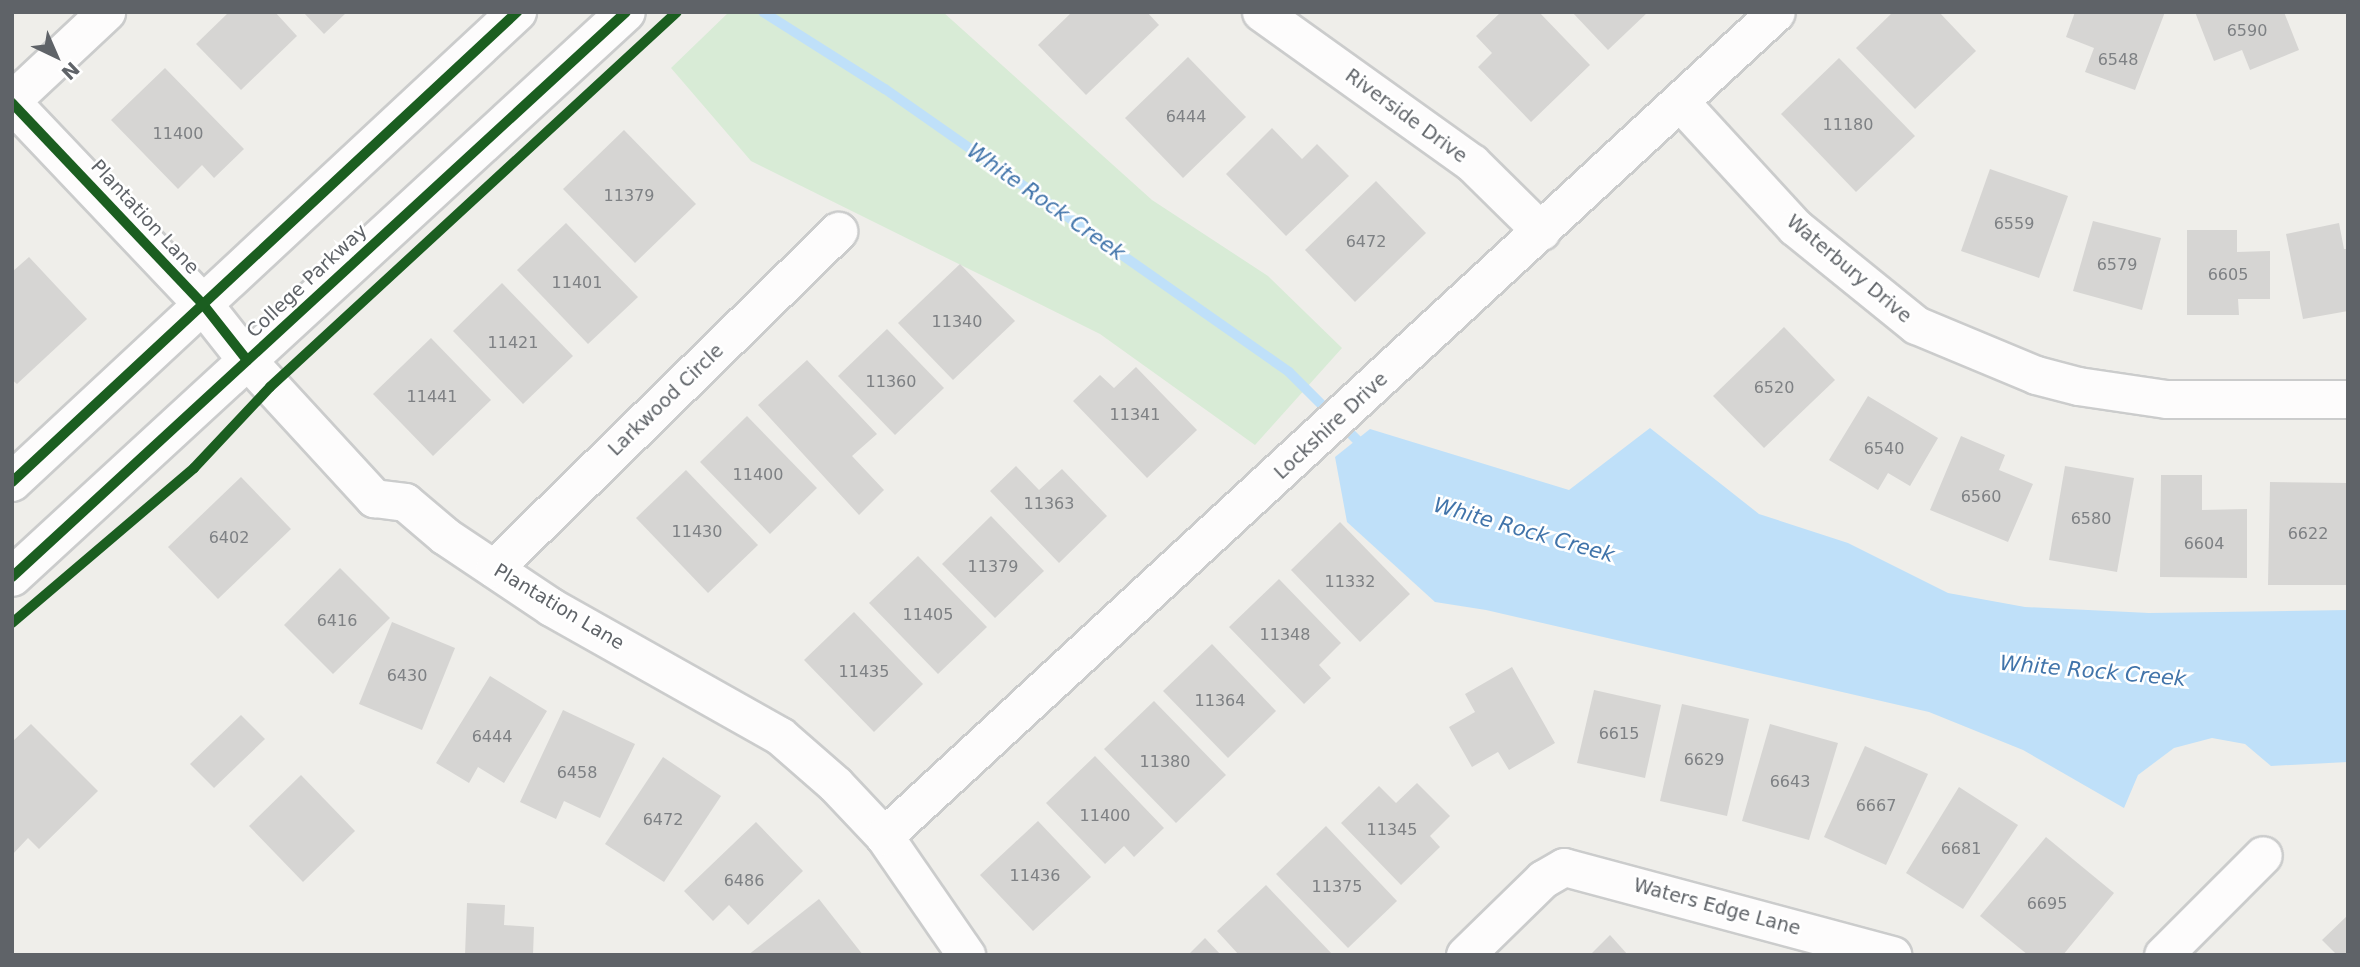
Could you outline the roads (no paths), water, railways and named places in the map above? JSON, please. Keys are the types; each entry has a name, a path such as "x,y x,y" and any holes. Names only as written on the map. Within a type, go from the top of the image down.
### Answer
{"main road":[{"path":"12,482 517,12"},
{"name":"College Parkway","path":"12,577 626,12"},
{"name":"Plantation Lane","path":"12,101 202,303 247,360"}],"street":[{"path":"12,101 106,12"},
{"name":"Riverside Drive","path":"1261,12 1472,163 1541,231"},
{"name":"Lockshire Drive","path":"884,836 1313,443 1776,12"},
{"name":"Waterbury Drive","path":"1680,102 1795,227 1863,285 1927,330 2036,375 2078,386 2165,399 2348,399"},
{"name":"Larkwood Circle","path":"494,568 838,231"},
{"name":"Plantation Lane","path":"247,360 374,498 405,502 551,607 780,736 835,784 884,836 966,955"},
{"path":"2163,955 2263,855"},
{"name":"Waters Edge Lane","path":"1465,955 1543,879 1564,867 1892,955"}],"water":[{"path":"1650,428 1759,514 1848,543 1948,593 2025,607 2149,613 2348,610 2348,762 2271,766 2245,744 2212,738 2174,748 2138,775 2124,808 2023,750 1929,712 1486,610 1435,602 1347,522 1335,457 1370,429 1569,490"}],"waterway":[{"name":"White Rock Creek","path":"763,12 885,89 1289,372 1367,450"}]}
